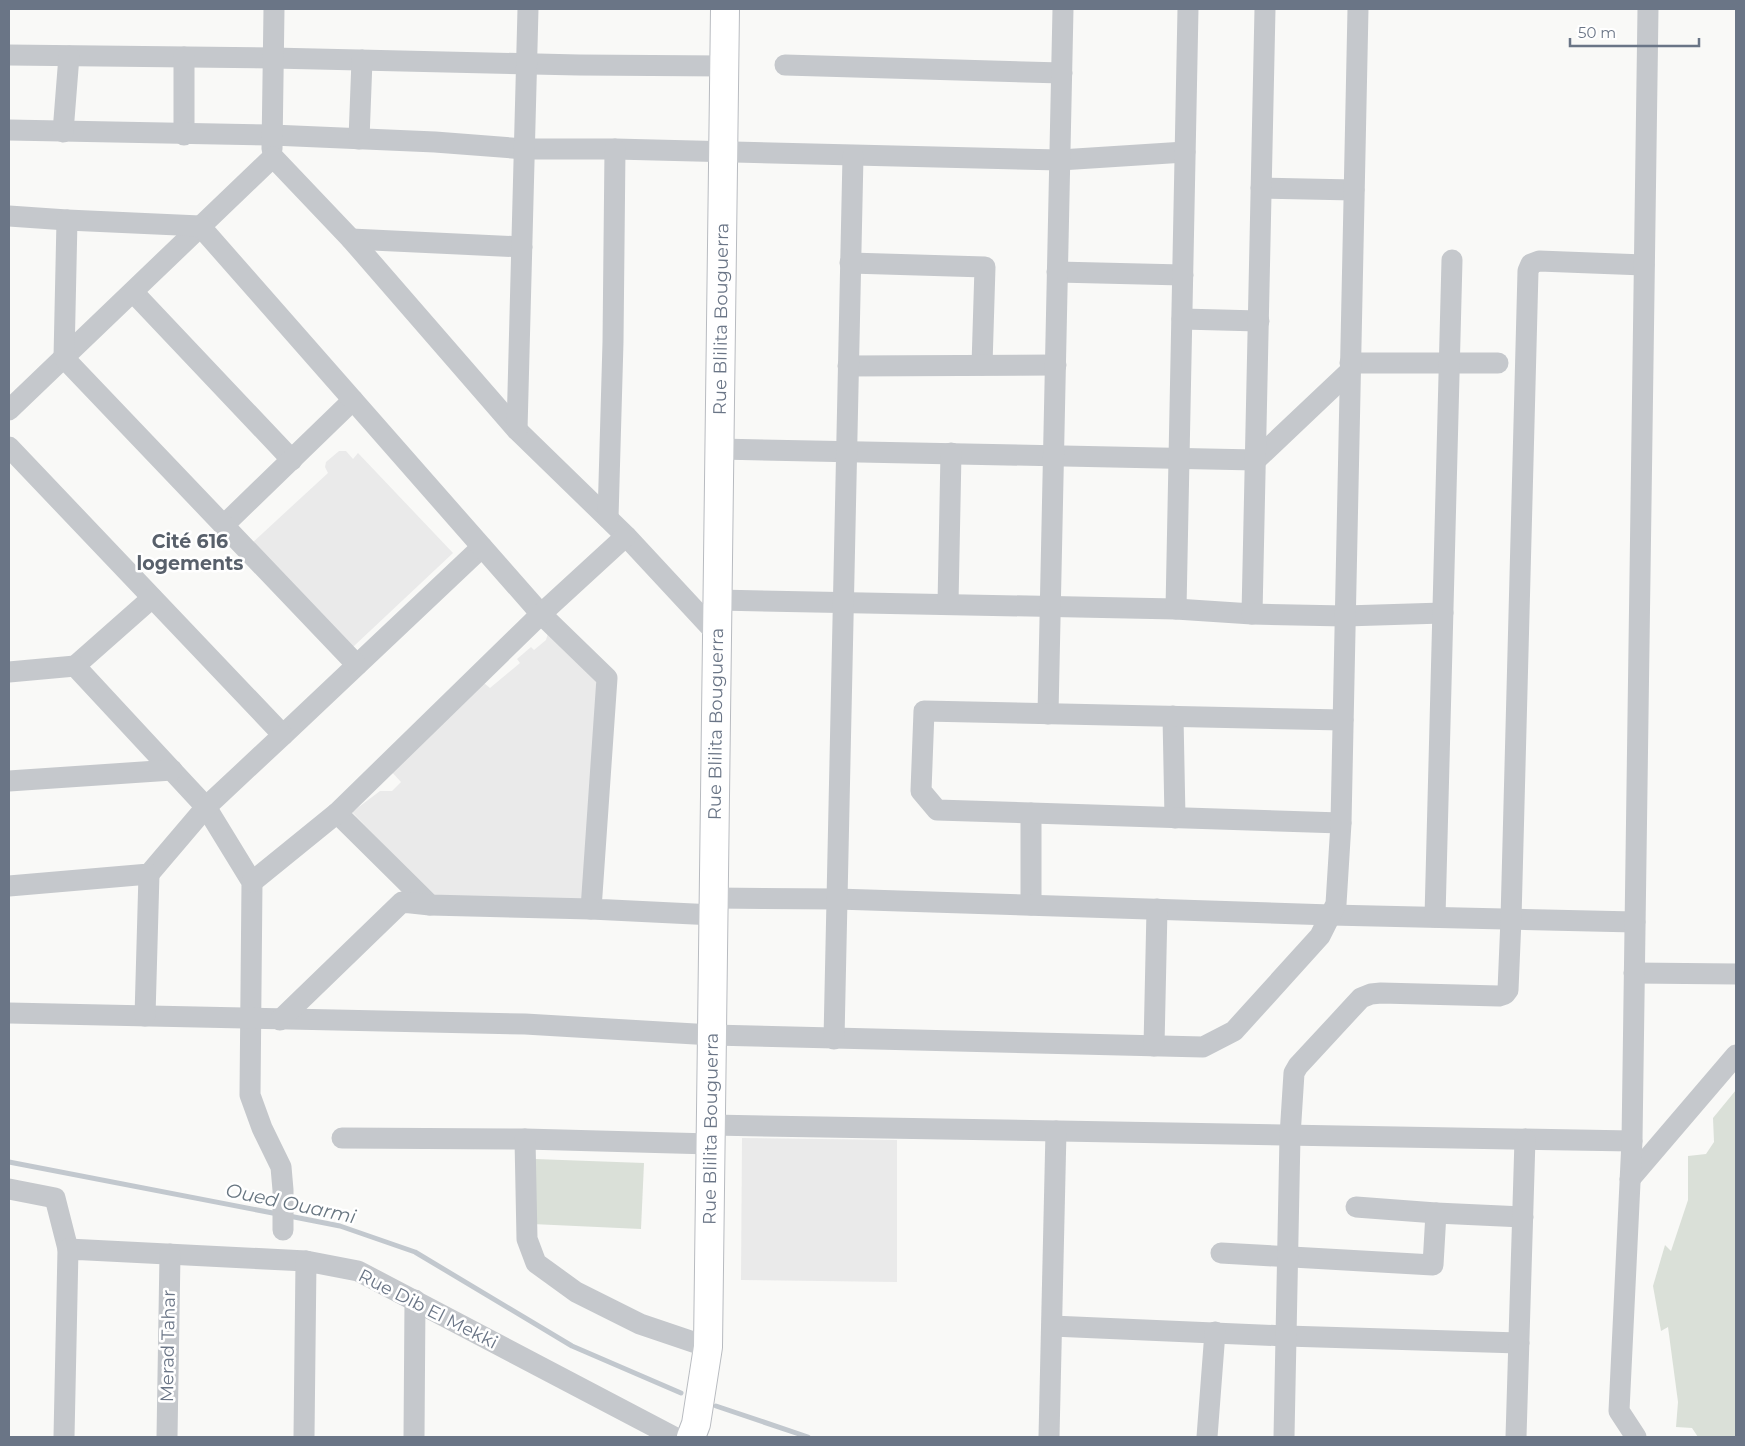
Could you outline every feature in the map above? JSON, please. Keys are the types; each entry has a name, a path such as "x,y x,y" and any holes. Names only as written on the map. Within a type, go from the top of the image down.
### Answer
{"street":[{"path":"274,9 273,157 351,240 517,430 626,536 717,634"},
{"path":"517,430 528,9"},
{"name":"Rue Blilita Bouguerra","path":"687,1433 706,1358 711,1135 725,9"},
{"path":"1048,714 1063,9"},
{"path":"1176,609 1188,9"},
{"path":"1252,614 1265,9"},
{"path":"9,1013 525,1024 712,1035 1203,1047 1234,1031 1320,936 1336,904 1341,823 1358,9"},
{"path":"1618,1437 1632,1141 1648,9"},
{"path":"9,55 724,66"},
{"path":"63,132 69,56"},
{"path":"184,57 184,135"},
{"path":"359,139 362,60"},
{"path":"786,65 1062,73"},
{"path":"9,130 184,135 272,135 435,142 525,149 614,149 1060,160 1185,152"},
{"path":"608,518 613,342 614,149"},
{"path":"834,1038 852,156"},
{"path":"9,410 273,157"},
{"path":"1262,188 1354,190"},
{"path":"9,216 200,226 541,614 607,678 591,909"},
{"path":"67,220 64,358 357,665"},
{"path":"351,240 522,247"},
{"path":"1435,917 1452,260"},
{"path":"1284,1437 1290,1136 1294,1074 1298,1066 1361,998 1371,994 1500,996 1506,994 1508,990 1512,919 1528,271 1531,264 1538,260 1644,264"},
{"path":"850,263 985,267 982,365"},
{"path":"1058,272 1183,275"},
{"path":"133,292 292,460"},
{"path":"1182,319 1259,321"},
{"path":"719,449 1256,460 1350,367 1449,362 1498,363"},
{"path":"848,366 1056,365"},
{"path":"224,525 353,400"},
{"path":"9,447 283,735"},
{"path":"948,604 951,453"},
{"path":"252,882 336,813 541,614 626,536"},
{"path":"145,1016 149,874 206,807 482,547"},
{"path":"9,672 75,666 152,598"},
{"path":"718,600 1176,609 1252,614 1345,616 1443,613"},
{"path":"75,666 206,807 252,882 250,1095 262,1128 282,1167 283,1230"},
{"path":"1341,823 937,810 921,790 924,711 1343,720"},
{"path":"1173,716 1175,818"},
{"path":"9,781 172,770"},
{"path":"336,813 408,896 430,905 591,909 714,906 837,899 1331,915 1635,922"},
{"path":"1031,813 1031,906"},
{"path":"9,886 149,874"},
{"path":"280,1020 408,896"},
{"path":"1154,1046 1157,909"},
{"path":"1634,973 1736,974"},
{"path":"1630,1179 1736,1054"},
{"path":"1049,1437 1056,1131"},
{"path":"342,1138 524,1140 711,1135 1056,1131 1632,1141"},
{"path":"1516,1437 1525,1139"},
{"path":"524,1140 527,1239 536,1263 576,1292 706,1358"},
{"path":"9,1189 55,1198 68,1249 64,1437"},
{"path":"1356,1207 1523,1217"},
{"path":"1221,1253 1433,1265 1436,1213"},
{"name":"Rue Dib El Mekki","path":"68,1249 306,1262 358,1271 687,1433"},
{"name":"Merad Tahar","path":"167,1437 170,1254"},
{"path":"304,1437 306,1262"},
{"path":"414,1437 415,1300"},
{"path":"1052,1326 1519,1343"},
{"path":"1207,1437 1215,1332"},
{"path":"1619,1411 1636,1437"}],"shaded area":[{"path":"339,451 346,451 353,459 358,453 453,553 354,646 345,646 252,543 328,473 325,467 326,462"},
{"path":"549,630 597,679 593,903 437,897 352,812 380,791 392,791 401,782 389,769 479,679 490,688 520,663 517,659 531,647 534,650 546,640"},
{"path":"1736,1090 1736,1437 1698,1437 1692,1428 1676,1427 1678,1402 1668,1327 1661,1331 1653,1286 1665,1245 1671,1251 1688,1200 1688,1156 1706,1154 1714,1142 1713,1118"},
{"path":"742,1138 897,1140 897,1282 741,1280"},
{"path":"535,1159 644,1163 641,1229 532,1224"}],"waterway":[{"name":"Oued Ouarmi","path":"9,1162 278,1214"},
{"name":"Oued Ouarmi","path":"289,1216 340,1226 415,1252 572,1346 681,1393"},
{"name":"Oued Ouarmi","path":"716,1406 808,1437"}],"district":[{"name":"Cité 616 logements","path":"190,552"}]}
